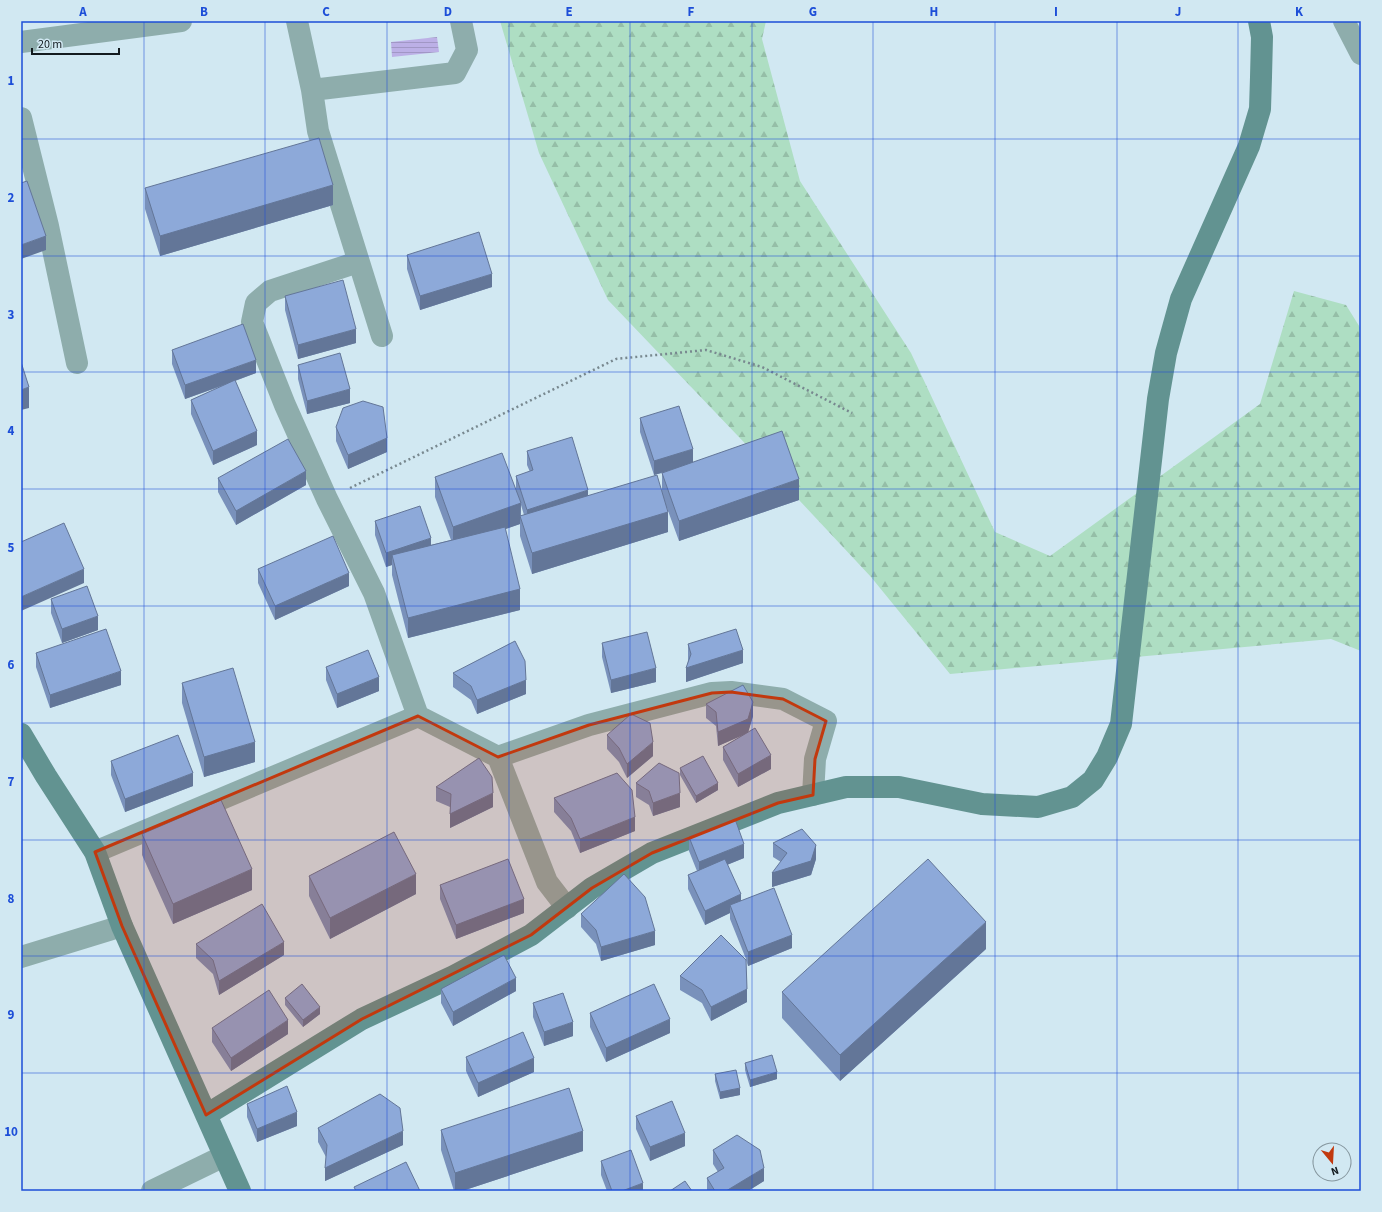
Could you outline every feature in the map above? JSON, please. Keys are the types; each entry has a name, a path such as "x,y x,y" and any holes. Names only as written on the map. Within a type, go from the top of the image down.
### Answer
{"street":[{"path":"21,42 182,21"},
{"path":"297,21 312,90 318,131 382,336"},
{"path":"312,90 455,73 467,50 461,21"},
{"path":"206,1115 362,1019 454,976 531,935 592,888 652,853 778,803 846,787 899,787 982,804 1038,807 1072,797 1093,780 1107,757 1121,724 1158,399 1166,353 1181,299 1249,146 1260,109 1262,37 1259,21"},
{"path":"1344,21 1361,54"},
{"path":"21,118 48,226 77,363"},
{"path":"358,262 270,291 256,303 252,322 285,405 327,499 374,593 418,716 498,756 547,882 567,908"},
{"path":"498,756 590,725 712,693 731,692 783,699 826,721 815,759 813,795"},
{"path":"95,852 418,716"},
{"path":"21,734 95,852 122,926 240,1191"},
{"path":"21,957 122,926"},
{"path":"152,1191 224,1156"}],"path":[{"path":"327,499 616,359 706,350 762,367 852,413"}],"highlighted area":[{"path":"731,692 783,699 826,721 815,759 813,795 778,803 652,853 592,888 531,935 362,1019 206,1115 122,926 95,852 418,716 498,757 589,725 712,693"}],"green space":[{"path":"500,21 766,21 762,39 800,181 911,353 995,532 1050,556 1260,404 1294,291 1346,305 1361,329 1361,651 1331,639 950,674 871,577 608,300 539,153"}],"shaded area":[{"path":"437,37 439,52 392,57 391,42"}],"building":[{"path":"319,138 333,185 160,236 145,188"},
{"path":"27,181 46,236 21,245 21,183"},
{"path":"479,232 492,274 420,296 407,255"},
{"path":"343,280 356,329 298,345 285,296"},
{"path":"243,324 256,360 185,385 172,350"},
{"path":"340,353 350,389 307,401 298,365"},
{"path":"21,362 29,387 21,390"},
{"path":"235,380 257,431 213,451 191,400"},
{"path":"363,401 383,407 387,438 348,455 336,427 343,408"},
{"path":"679,406 693,449 654,461 640,418"},
{"path":"782,431 799,479 679,521 662,473"},
{"path":"572,437 588,490 527,510 516,476 533,470 527,451"},
{"path":"288,439 306,471 236,511 218,478"},
{"path":"502,453 521,503 453,527 435,477"},
{"path":"657,475 668,512 532,553 520,516"},
{"path":"420,506 431,538 386,553 375,521"},
{"path":"64,523 84,569 21,597 21,542"},
{"path":"505,527 520,589 408,618 392,555"},
{"path":"333,536 349,573 275,606 258,569"},
{"path":"87,586 98,616 62,629 51,599"},
{"path":"106,629 121,671 50,695 36,653"},
{"path":"736,629 743,650 686,668 691,654 688,644"},
{"path":"647,632 656,668 611,680 602,643"},
{"path":"515,641 525,661 526,680 477,700 471,686 453,673"},
{"path":"368,650 379,677 337,694 326,667"},
{"path":"233,668 255,742 204,757 182,683"},
{"path":"743,685 753,702 748,719 718,732 716,712 706,704"},
{"path":"631,714 650,723 653,742 627,764 619,748 607,735"},
{"path":"755,728 771,755 738,774 723,747"},
{"path":"178,735 193,773 125,799 111,761"},
{"path":"703,756 718,783 696,796 680,768"},
{"path":"479,758 492,777 493,793 450,814 451,794 436,787"},
{"path":"659,763 679,773 680,793 653,803 649,791 636,783"},
{"path":"617,773 632,790 635,817 580,839 571,818 554,798"},
{"path":"221,800 252,869 173,904 142,834"},
{"path":"735,819 744,844 699,862 689,837"},
{"path":"802,829 816,845 811,861 772,873 787,853 773,843"},
{"path":"394,832 416,874 330,918 309,876"},
{"path":"508,859 524,899 456,925 440,885"},
{"path":"725,859 741,894 705,911 688,875"},
{"path":"928,859 986,922 840,1055 782,992"},
{"path":"624,874 645,897 655,931 601,947 596,930 581,914"},
{"path":"774,888 792,935 748,952 730,905"},
{"path":"262,904 284,942 219,981 213,960 196,944"},
{"path":"721,935 746,960 747,989 711,1007 702,990 680,976"},
{"path":"504,955 516,978 453,1012 441,989"},
{"path":"302,984 320,1007 303,1020 285,998"},
{"path":"654,984 670,1019 606,1048 590,1013"},
{"path":"269,990 288,1020 231,1058 212,1028"},
{"path":"563,993 573,1022 544,1032 533,1003"},
{"path":"523,1032 534,1058 478,1083 466,1057"},
{"path":"772,1055 777,1072 750,1080 745,1063"},
{"path":"736,1070 740,1088 720,1092 715,1074"},
{"path":"287,1086 297,1112 257,1129 247,1104"},
{"path":"569,1088 583,1131 455,1173 441,1130"},
{"path":"380,1094 400,1108 403,1131 325,1168 327,1145 318,1128"},
{"path":"672,1101 685,1133 650,1147 636,1116"},
{"path":"737,1135 760,1150 764,1168 726,1191 715,1191 707,1178 724,1168 713,1150"},
{"path":"631,1150 643,1183 622,1191 612,1191 601,1161"},
{"path":"406,1162 420,1191 356,1191 354,1187"},
{"path":"685,1181 692,1191 670,1191"}]}
